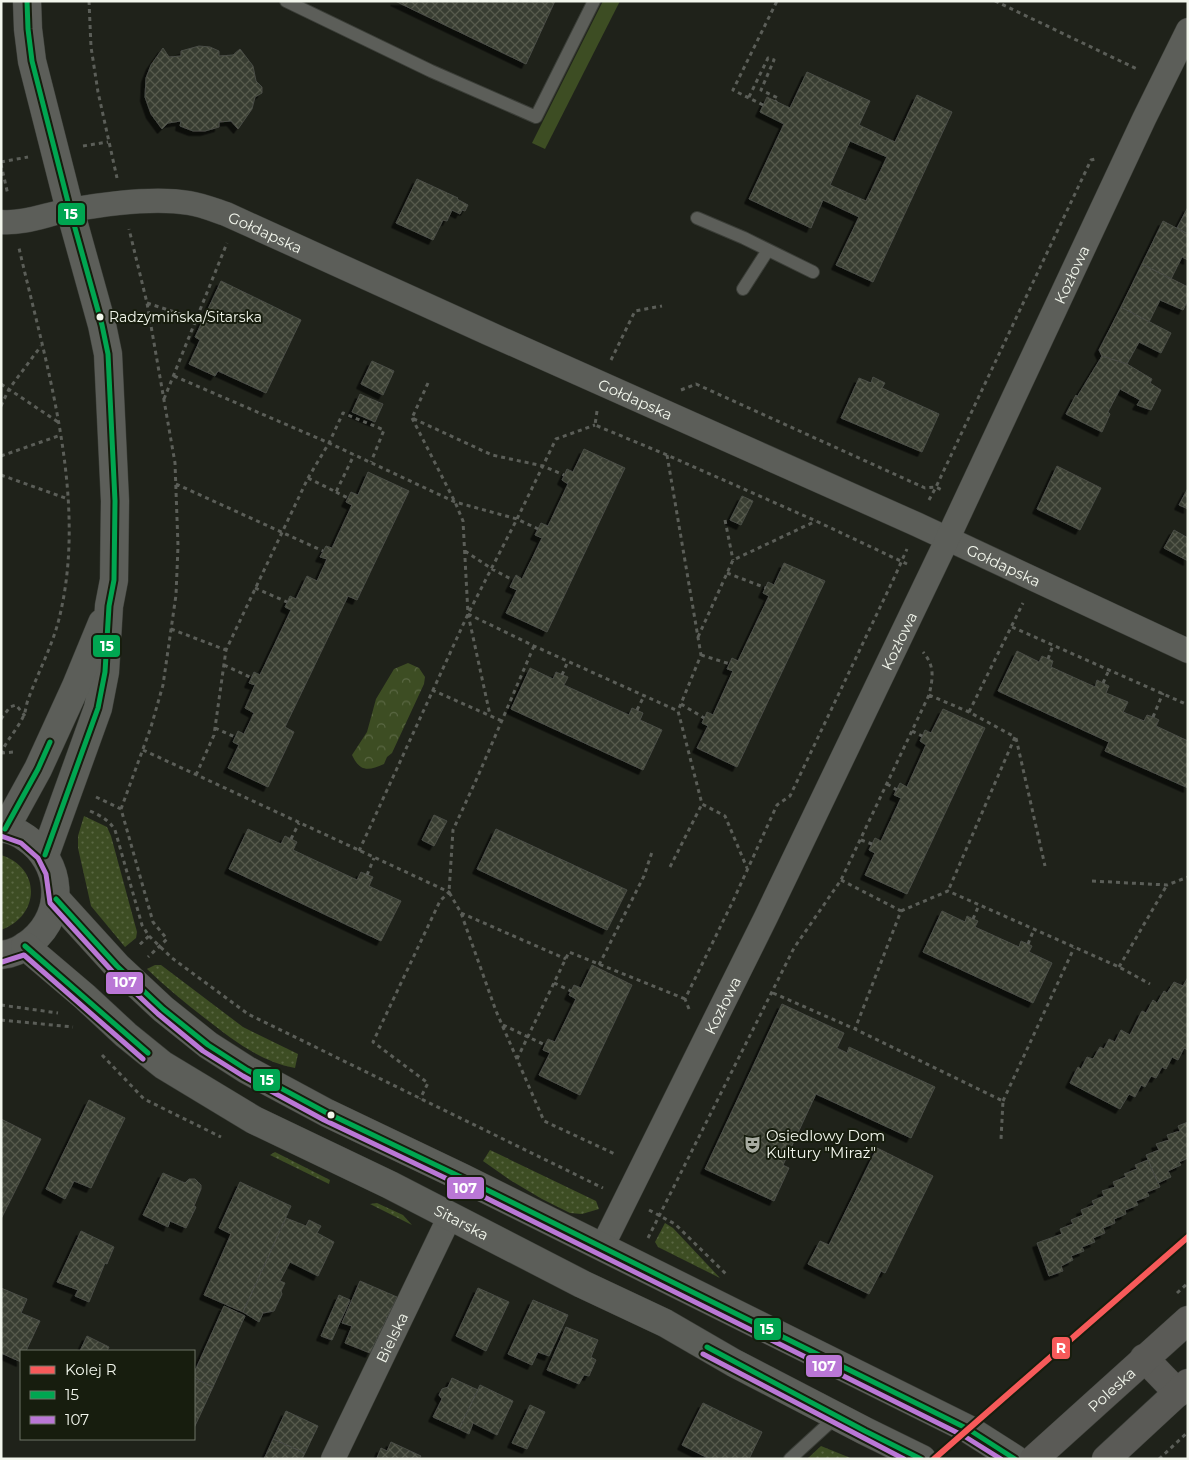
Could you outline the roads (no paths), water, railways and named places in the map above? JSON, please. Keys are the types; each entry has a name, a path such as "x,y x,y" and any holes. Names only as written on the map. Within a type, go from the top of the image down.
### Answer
{"main road":[{"name":"Poleska","path":"1034,1459 1188,1320"},
{"path":"1106,1459 1183,1388 1144,1358"}],"street":[{"path":"27,1 32,61 108,354 115,501 114,580 109,606 105,672 100,699 45,855"},
{"name":"Kozłowa","path":"602,1247 766,917 1188,30"},
{"name":"Gołdapska","path":"7,222 70,210 151,201 187,203 226,214 488,334 916,524 1188,651"},
{"path":"13,951 40,934 51,918 56,899 56,884 52,868 45,855 34,843 21,834 3,829 38,769 76,686 109,606"},
{"path":"56,899 117,966 163,1009 208,1044 246,1070 327,1113 968,1429 1015,1459"},
{"name":"Sitarska","path":"13,951 85,997 162,1065 254,1120 664,1323 734,1362 922,1459"},
{"name":"Bielska","path":"333,1459 450,1216"}],"lane":[{"path":"286,1 431,70 536,117 594,1"},
{"path":"697,218 813,272"},
{"path":"743,288 768,250"},
{"path":"790,1459 837,1416"}],"rail line":[{"name":"R","path":"934,1459 1188,1237"}],"place":[{"name":"Radzymińska/Sitarska","path":"100,317"},
{"name":"Osiedlowy Dom Kultury \"Miraż\"","path":"752,1144"}]}
